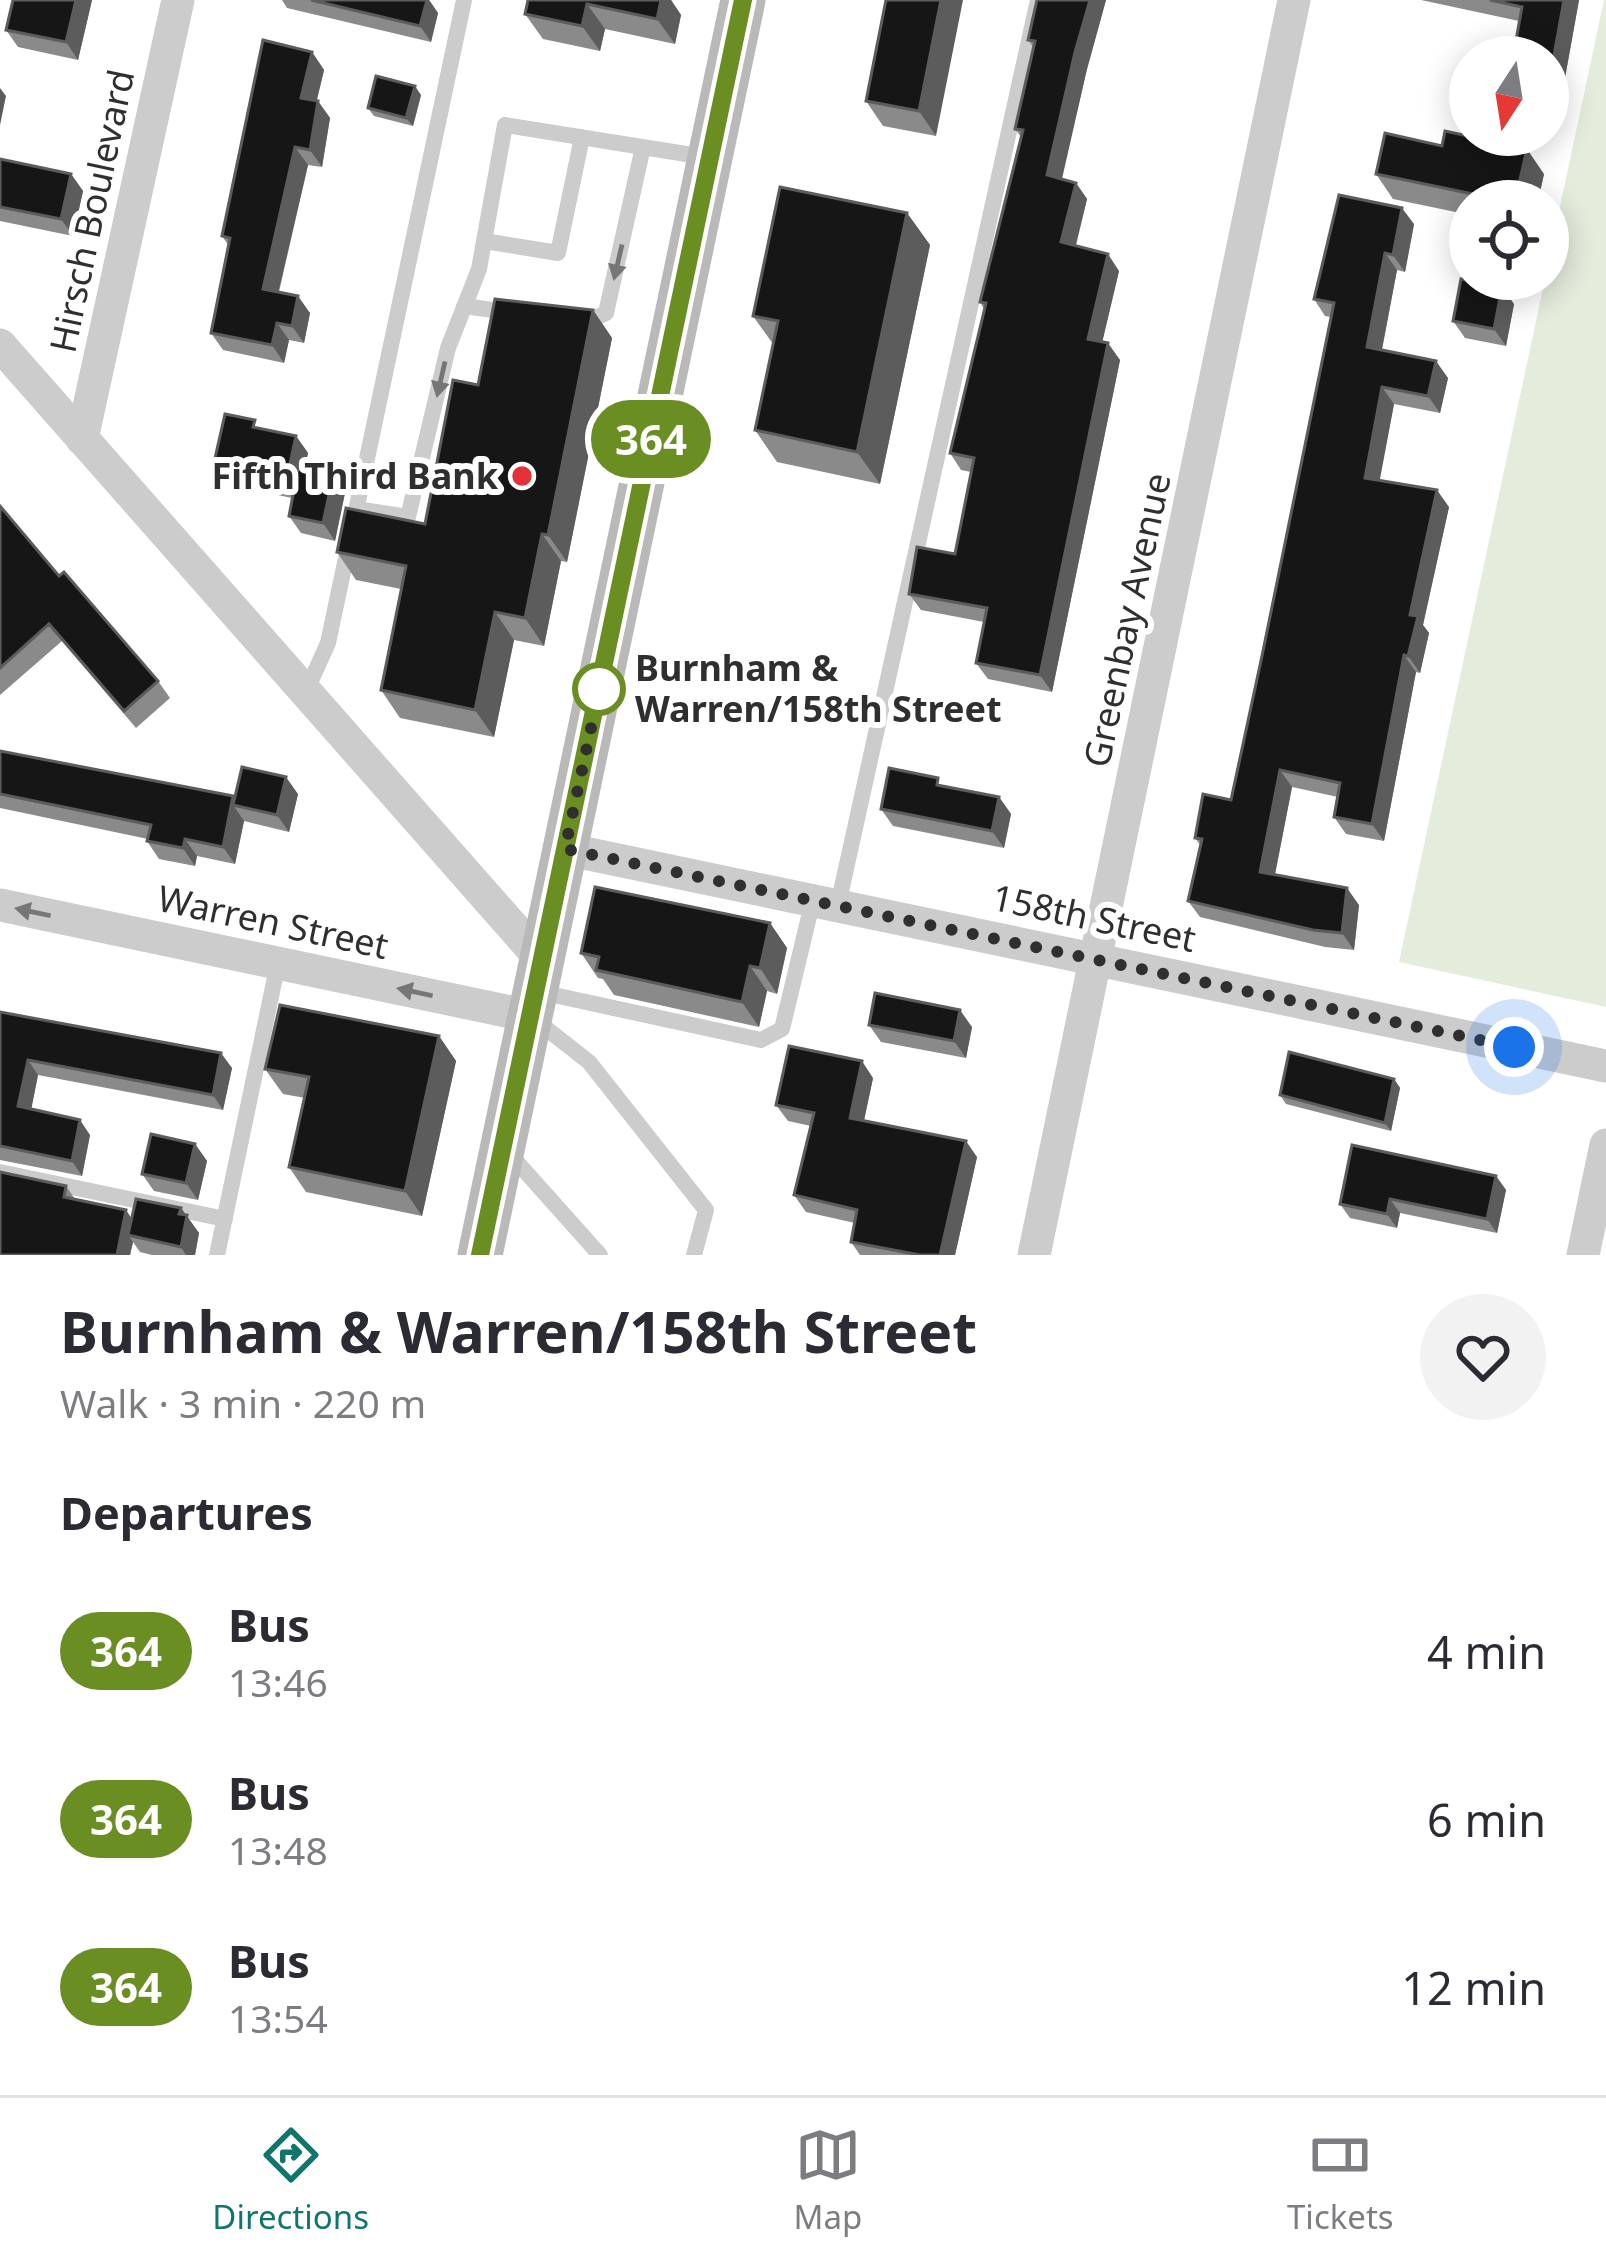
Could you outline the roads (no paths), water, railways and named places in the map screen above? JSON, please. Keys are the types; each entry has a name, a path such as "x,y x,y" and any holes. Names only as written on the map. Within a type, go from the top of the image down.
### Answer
{"main road":[{"path":"480,1255 743,0"}],"street":[{"name":"Hirsch Boulevard","path":"82,439 178,0"},
{"name":"Greenbay Avenue","path":"1034,1255 1294,0"},
{"path":"0,345 305,694 536,989"},
{"name":"158th Street","path":"565,849 1606,1066"},
{"name":"Warren Street","path":"0,905 278,963 536,989"},
{"path":"1583,1255 1606,1144"}],"lane":[{"path":"305,694 328,643 464,0"},
{"path":"536,989 761,1040 782,1029 826,902 1038,0"},
{"path":"356,508 409,517 448,348 479,268 505,125 710,158"},
{"path":"484,241 558,253 582,137"},
{"path":"566,321 586,324 606,313 643,148"},
{"path":"464,306 525,315"},
{"path":"217,1255 278,963"},
{"path":"536,989 706,1210 694,1255"},
{"path":"502,1146 601,1255"},
{"path":"0,1172 225,1219"}],"place":[{"name":"Fifth Third Bank","path":"522,476"},
{"name":"Burnham & Warren/158th Street","path":"599,689"}]}
